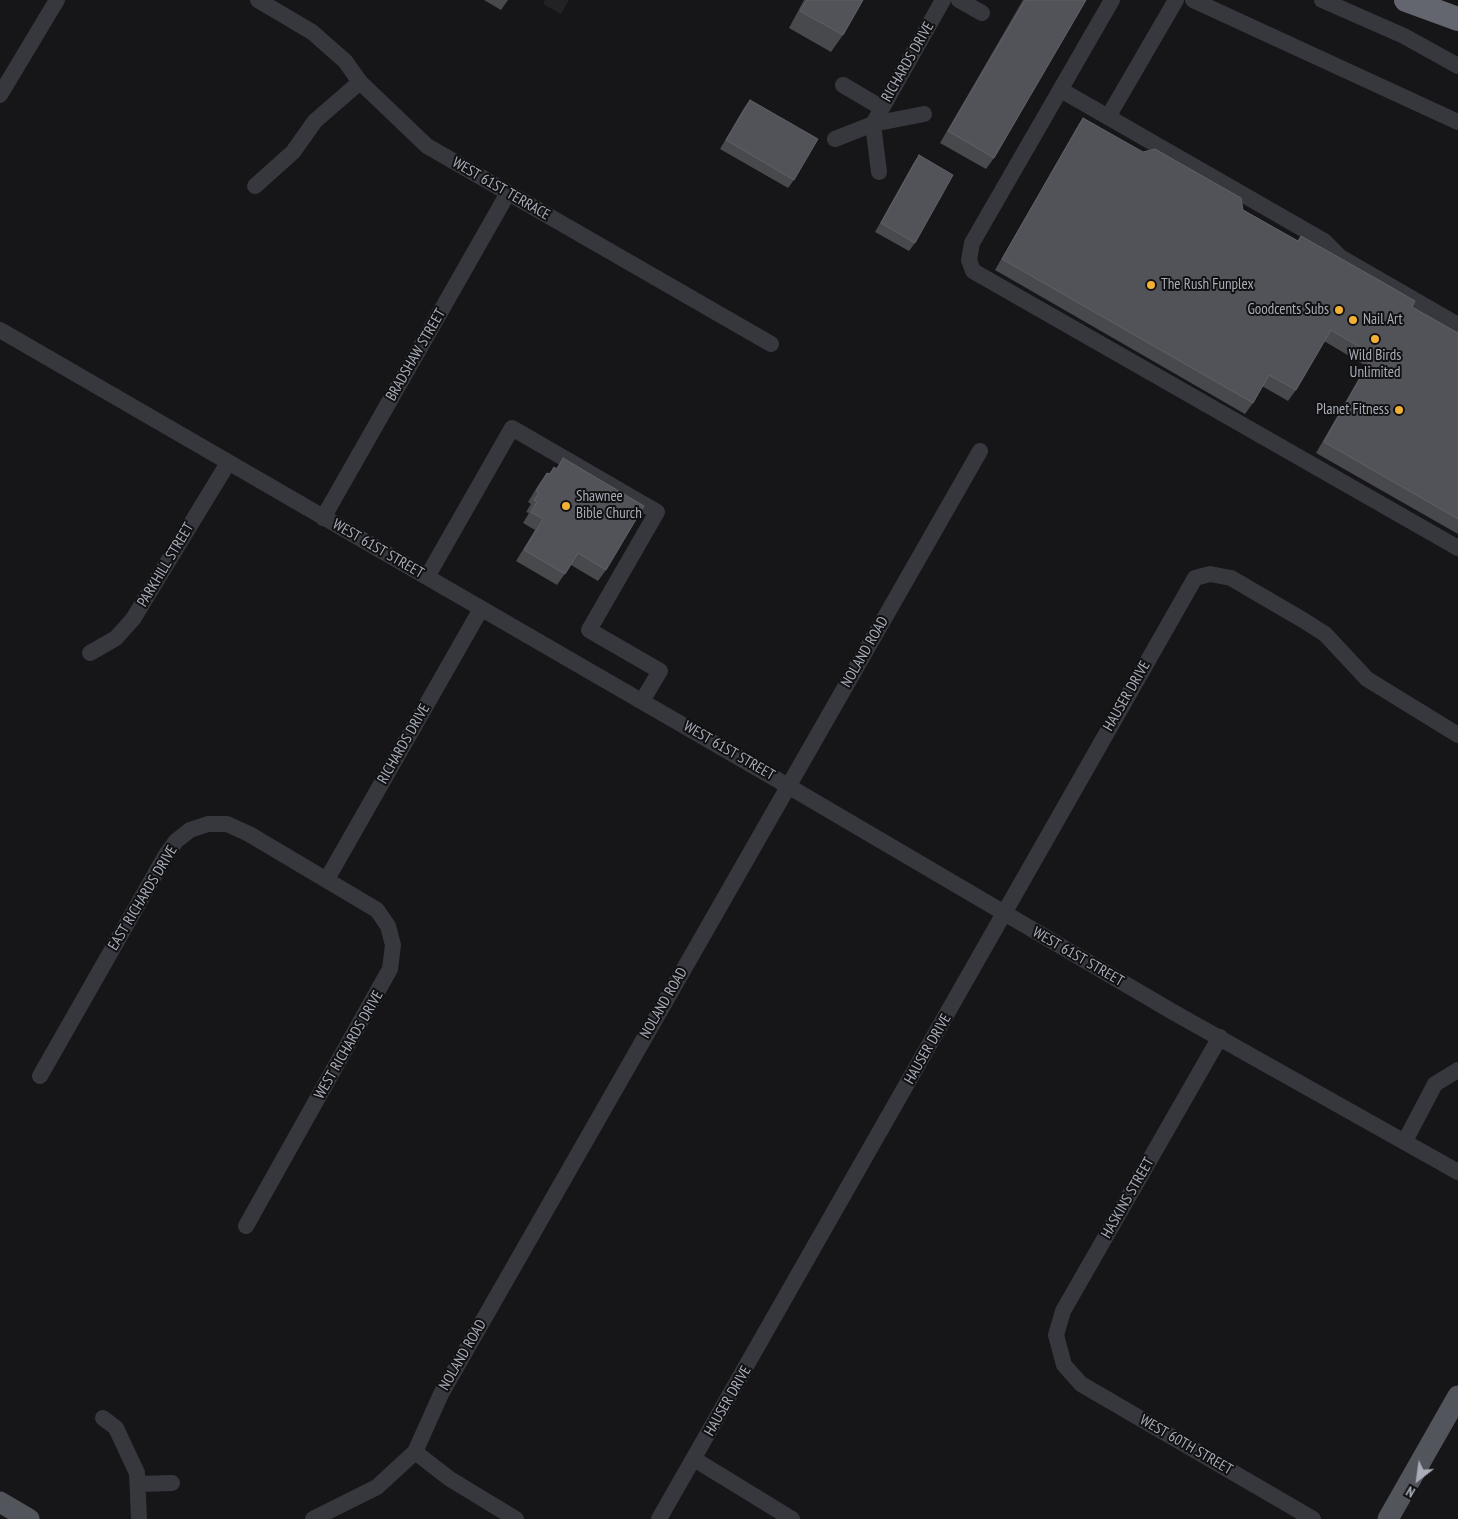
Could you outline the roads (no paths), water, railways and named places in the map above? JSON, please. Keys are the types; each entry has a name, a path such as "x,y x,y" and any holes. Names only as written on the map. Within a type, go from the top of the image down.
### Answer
{"highway":[{"path":"1406,0 1458,19"}],"main road":[{"path":"1388,1519 1458,1396"},
{"path":"0,1502 29,1519"}],"street":[{"path":"0,95 57,0"},
{"name":"WEST 61ST TERRACE","path":"258,0 312,32 345,61 360,82 427,146 771,344"},
{"name":"RICHARDS DRIVE","path":"873,124 943,0"},
{"path":"959,0 982,13"},
{"path":"1112,0 972,243 969,260 973,271 1458,548"},
{"path":"1108,117 1176,0"},
{"path":"1193,0 1458,122"},
{"path":"1322,0 1404,36 1458,66"},
{"path":"255,186 293,152 315,121 360,82"},
{"path":"843,85 882,108"},
{"path":"1061,90 1320,239 1340,257 1458,325"},
{"path":"835,139 873,124 924,114"},
{"path":"873,124 879,172"},
{"name":"BRADSHAW STREET","path":"323,518 508,193"},
{"name":"WEST 61ST STREET","path":"0,330 1220,1038 1458,1172"},
{"path":"427,577 512,428 530,438 657,512 589,630 660,671 642,701"},
{"name":"NOLAND ROAD","path":"313,1519 377,1487 415,1452 441,1394 980,451"},
{"name":"PARKHILL STREET","path":"90,653 116,638 133,619 228,463"},
{"name":"HAUSER DRIVE","path":"660,1519 1195,578 1210,574 1231,578 1303,620 1325,634 1367,679 1458,735"},
{"name":"RICHARDS DRIVE","path":"327,879 481,609"},
{"name":"EAST RICHARDS DRIVE","path":"40,1076 166,855 176,841 190,830 208,824 227,824 249,834 327,879"},
{"name":"WEST RICHARDS DRIVE","path":"246,1226 390,970 393,945 388,926 378,910 327,879"},
{"name":"HASKINS STREET","path":"1064,1365 1056,1335 1064,1311 1220,1038"},
{"path":"1405,1141 1434,1084 1458,1070"},
{"name":"WEST 60TH STREET","path":"1064,1365 1080,1384 1313,1519"},
{"path":"104,1418 116,1428 137,1472 140,1519"},
{"path":"415,1452 450,1479 516,1519"},
{"path":"694,1459 792,1519"},
{"path":"138,1484 172,1483"}],"place":[{"name":"The Rush Funplex","path":"1151,285"},
{"name":"Goodcents Subs","path":"1339,310"},
{"name":"Nail Art","path":"1353,320"},
{"name":"Wild Birds Unlimited","path":"1375,339"},
{"name":"Planet Fitness","path":"1399,410"},
{"name":"Shawnee Bible Church","path":"566,506"}]}
